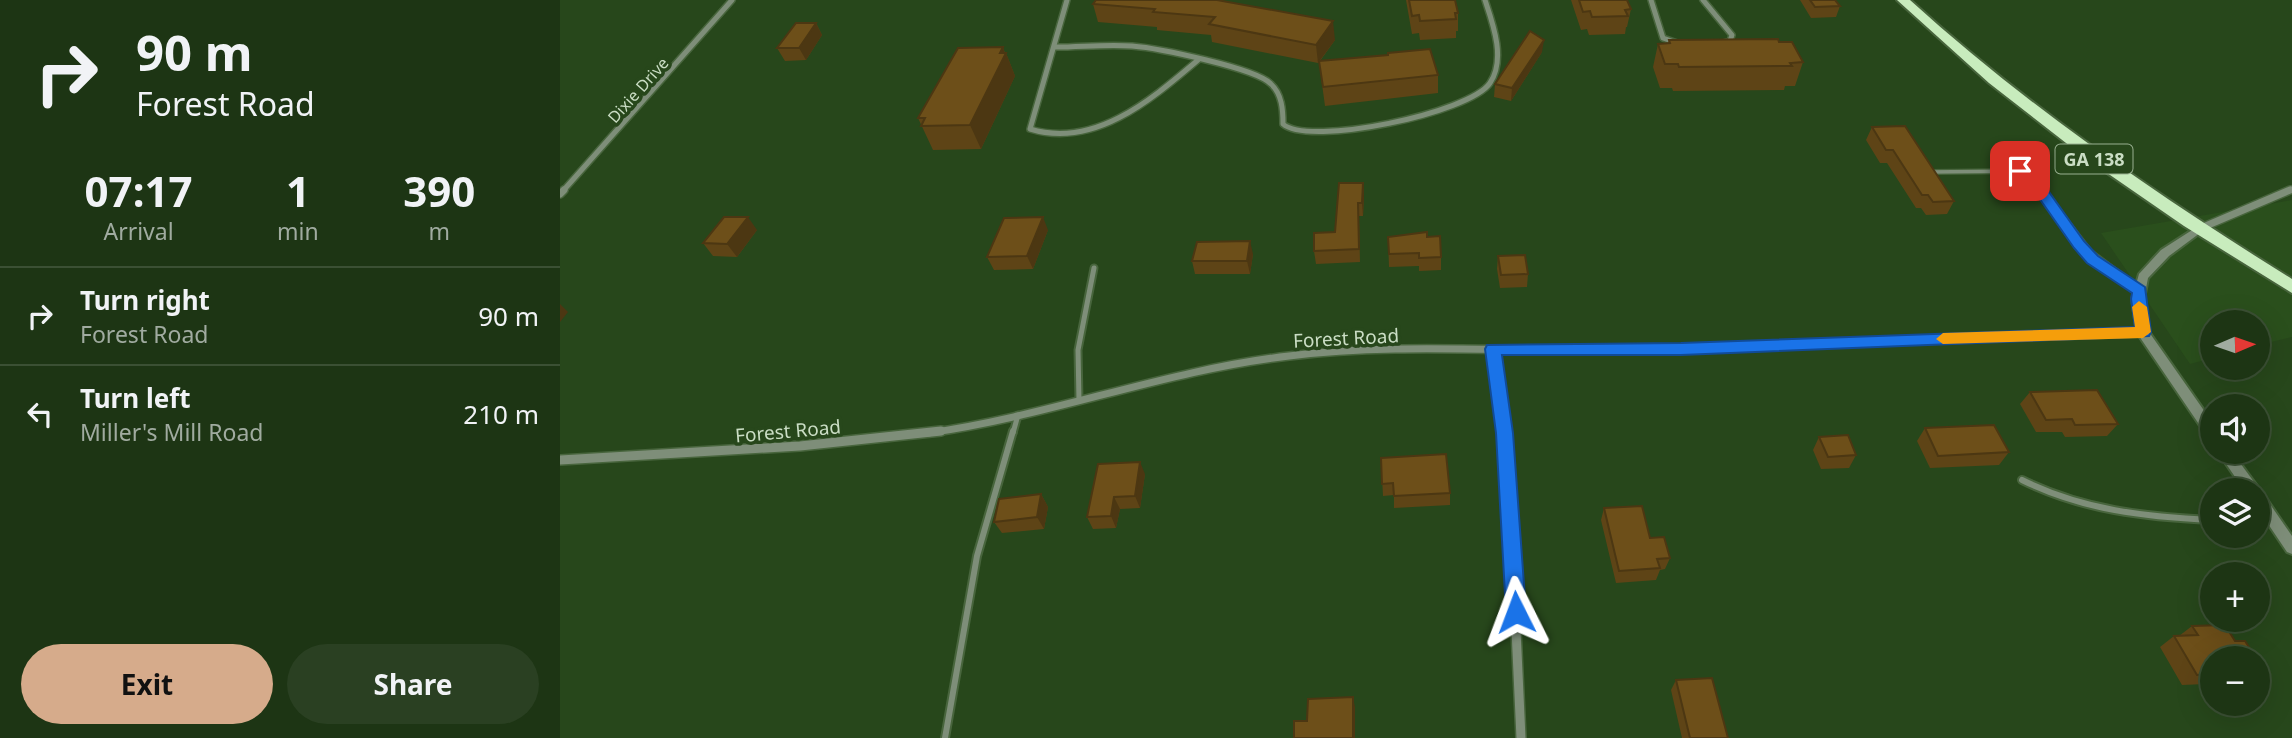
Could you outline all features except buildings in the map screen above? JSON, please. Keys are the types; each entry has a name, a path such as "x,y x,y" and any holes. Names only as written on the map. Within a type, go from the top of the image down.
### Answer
{"highway":[{"name":"GA 138","path":"1903,0 1974,65 2047,125 2116,174 2292,287"}],"street":[{"name":"Dixie Drive","path":"560,194 732,0"},
{"path":"1067,0 1031,129 1042,135 1087,129 1114,119 1146,102 1198,60"},
{"path":"1056,47 1132,47 1263,76 1282,99 1283,124 1287,129 1313,131 1415,117 1466,101 1490,82 1499,54 1485,0"},
{"path":"1651,0 1663,38 1688,45"},
{"path":"1703,0 1732,35 1730,41 1715,47"},
{"path":"2027,171 2085,252 2110,274 2140,291"},
{"path":"2200,415 2143,332 2138,299 2143,277 2165,253 2200,228 2292,189"},
{"name":"Forest Road","path":"560,460 824,445 944,430 1186,374 1290,356 1493,349 1681,349 2143,332"},
{"path":"1493,349 1504,433 1515,587 1521,738"},
{"path":"2270,516 2292,548"}],"lane":[{"path":"1928,172 2027,171"},
{"path":"1079,400 1078,345 1094,268"},
{"path":"945,738 977,556 1018,415"},
{"path":"2022,480 2050,496 2091,508 2137,517 2200,520"}],"shaded area":[{"path":"2292,200 2292,337 2270,342 2270,310 2200,310 2200,361 2190,364 2101,233"}],"slow traffic":[{"path":"1943,339 2143,332 2139,307"}],"route":[{"path":"1516,612 1504,433 1493,349 1681,349 2143,332 2138,299 2140,291 2110,274 2092,259 2027,171 2020,171"}]}
